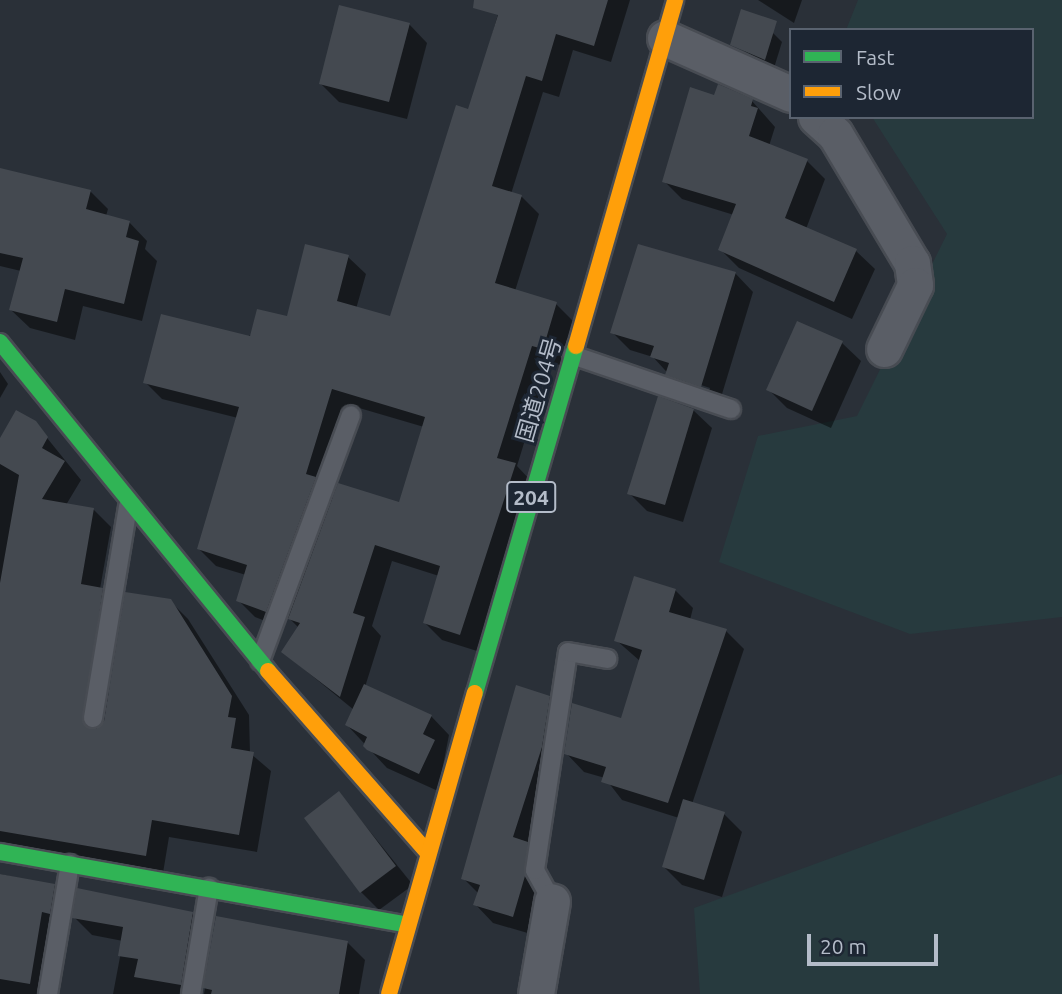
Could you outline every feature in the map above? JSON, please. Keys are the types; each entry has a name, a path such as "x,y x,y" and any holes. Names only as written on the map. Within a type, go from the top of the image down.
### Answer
{"main road":[{"name":"国道204号","path":"389,994 675,0"},
{"path":"0,342 260,661 428,853"},
{"path":"0,852 408,925"}],"street":[{"path":"665,38 789,93"},
{"path":"818,119 835,134 912,263 915,285 884,349"},
{"path":"536,994 552,901"}],"lane":[{"path":"572,355 731,409"},
{"path":"260,661 351,415"},
{"path":"93,719 128,502"},
{"path":"552,901 535,870 568,652 607,659"},
{"path":"48,994 70,864"},
{"path":"191,994 209,888"}],"green space":[{"path":"858,0 1062,0 1062,617 910,634 719,562 758,436 857,416 947,234 873,119 1034,119 1034,28 847,28"},
{"path":"1062,774 1062,994 700,994 694,908"}],"building":[{"path":"474,0 608,0 594,46 556,34 542,81 526,76 492,186 522,195 495,283 557,302 543,349 532,346 497,458 516,463 460,635 423,623 440,566 375,545 353,613 365,617 340,697 281,652 300,623 288,619 338,483 399,502 425,417 332,389 306,474 316,477 266,612 236,601 247,565 197,549 239,407 143,383 161,314 250,336 257,309 287,316 305,244 349,255 337,301 390,316 456,105 468,109 498,15 473,8"},
{"path":"339,5 410,23 389,102 319,84"},
{"path":"741,9 777,21 765,60 730,45"},
{"path":"718,84 753,99 751,106 758,108 749,136 808,159 785,218 857,249 834,302 718,250 736,204 662,182 690,87 714,95"},
{"path":"0,168 91,190 86,209 130,221 126,237 139,241 124,304 65,289 57,322 9,310 23,258 0,253"},
{"path":"638,244 736,272 701,387 665,375 669,363 650,357 654,346 610,333"},
{"path":"797,321 843,341 812,411 766,390"},
{"path":"658,396 694,409 665,505 627,494"},
{"path":"16,410 36,421 48,437 42,448 65,461 42,499 94,508 81,584 103,588 83,723 96,729 104,721 125,592 171,599 232,696 228,717 236,718 231,748 254,752 239,835 152,820 146,856 0,831 0,583 19,475 0,464 0,438"},
{"path":"634,576 676,589 669,612 727,629 668,803 601,782 606,767 564,754 572,703 621,718 642,650 614,641"},
{"path":"364,684 432,715 423,734 435,740 419,774 367,750 363,746 367,737 345,725"},
{"path":"516,685 550,696 542,747 513,837 528,842 525,876 513,917 473,905 480,885 461,879"},
{"path":"339,791 396,866 360,893 304,818"},
{"path":"683,799 725,812 704,880 662,867"},
{"path":"0,874 55,884 50,914 42,912 30,984 0,979"},
{"path":"77,888 193,912 181,985 134,977 138,959 118,956 123,927 72,918"},
{"path":"216,916 348,941 339,994 211,994 212,990 203,988"}],"traffic: fast":[{"path":"0,342 268,671"},
{"path":"475,693 576,346"},
{"path":"0,852 408,925"}],"traffic: slow":[{"path":"576,346 675,0"},
{"path":"268,671 428,853"},
{"path":"389,994 475,693"}]}
